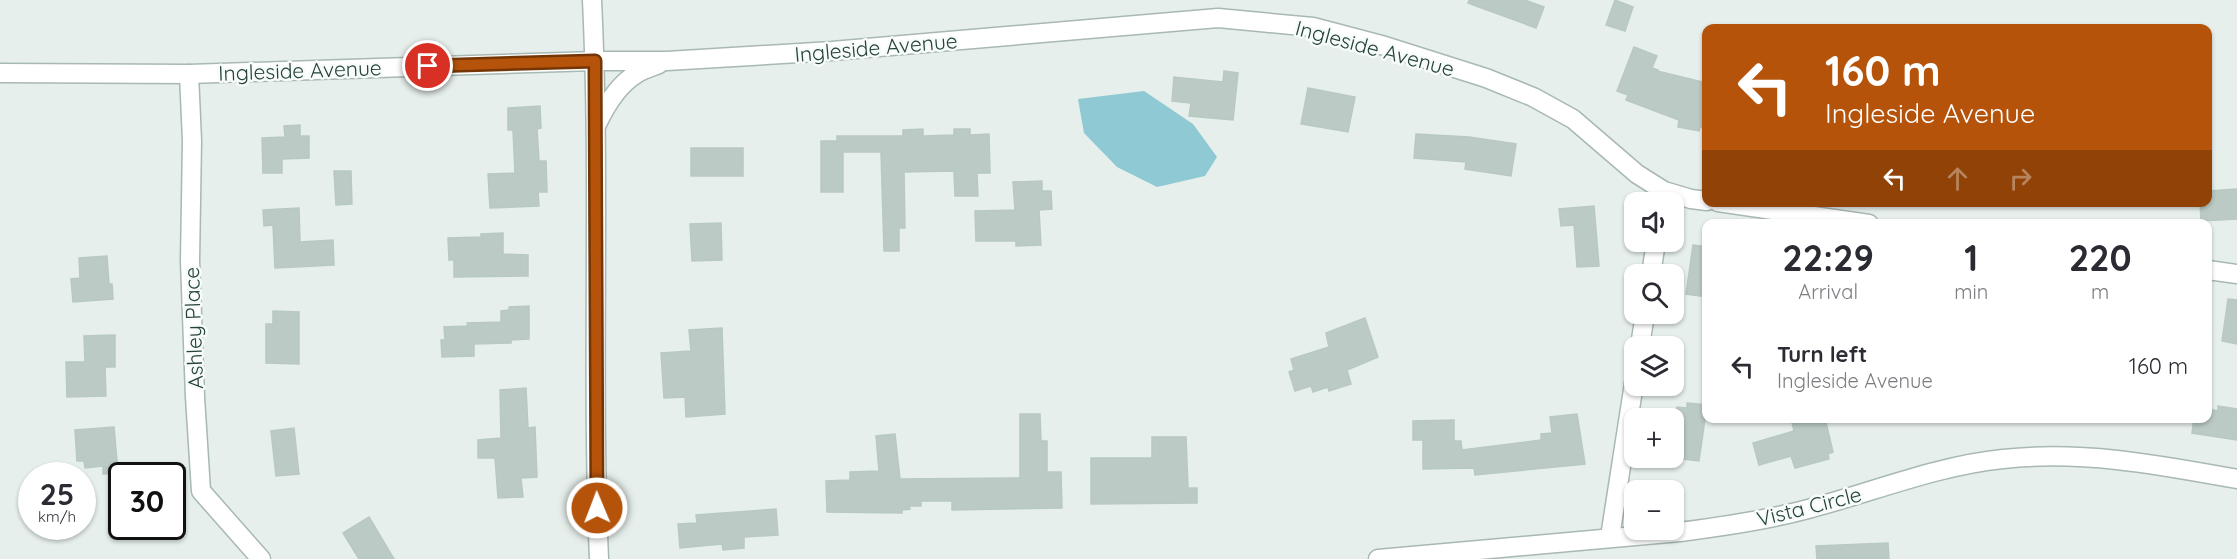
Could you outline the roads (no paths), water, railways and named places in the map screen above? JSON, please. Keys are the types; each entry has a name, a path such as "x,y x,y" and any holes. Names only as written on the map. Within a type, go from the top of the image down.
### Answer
{"street":[{"path":"592,0 596,126 595,405 599,559"},
{"name":"Ingleside Avenue","path":"0,73 189,74 595,61 667,61 832,51 1218,18 1313,27 1385,46 1486,78 1533,97 1573,119 1658,192"},
{"path":"596,126 608,103 636,74 667,61"},
{"name":"Ashley Place","path":"189,74 192,141 191,272 201,491 261,559"},
{"name":"Ingleside Avenue","path":"1684,198 1702,200"},
{"path":"1752,207 1835,219"},
{"path":"2212,271 2237,274"},
{"path":"1610,537 1632,396"},
{"name":"Vista Circle","path":"1378,559 1680,532 1792,513 1932,474 2002,459 2059,456 2106,459 2163,466 2237,480"}],"water":[{"path":"1144,91 1193,124 1217,157 1205,176 1157,187 1117,167 1084,133 1078,99"}]}
